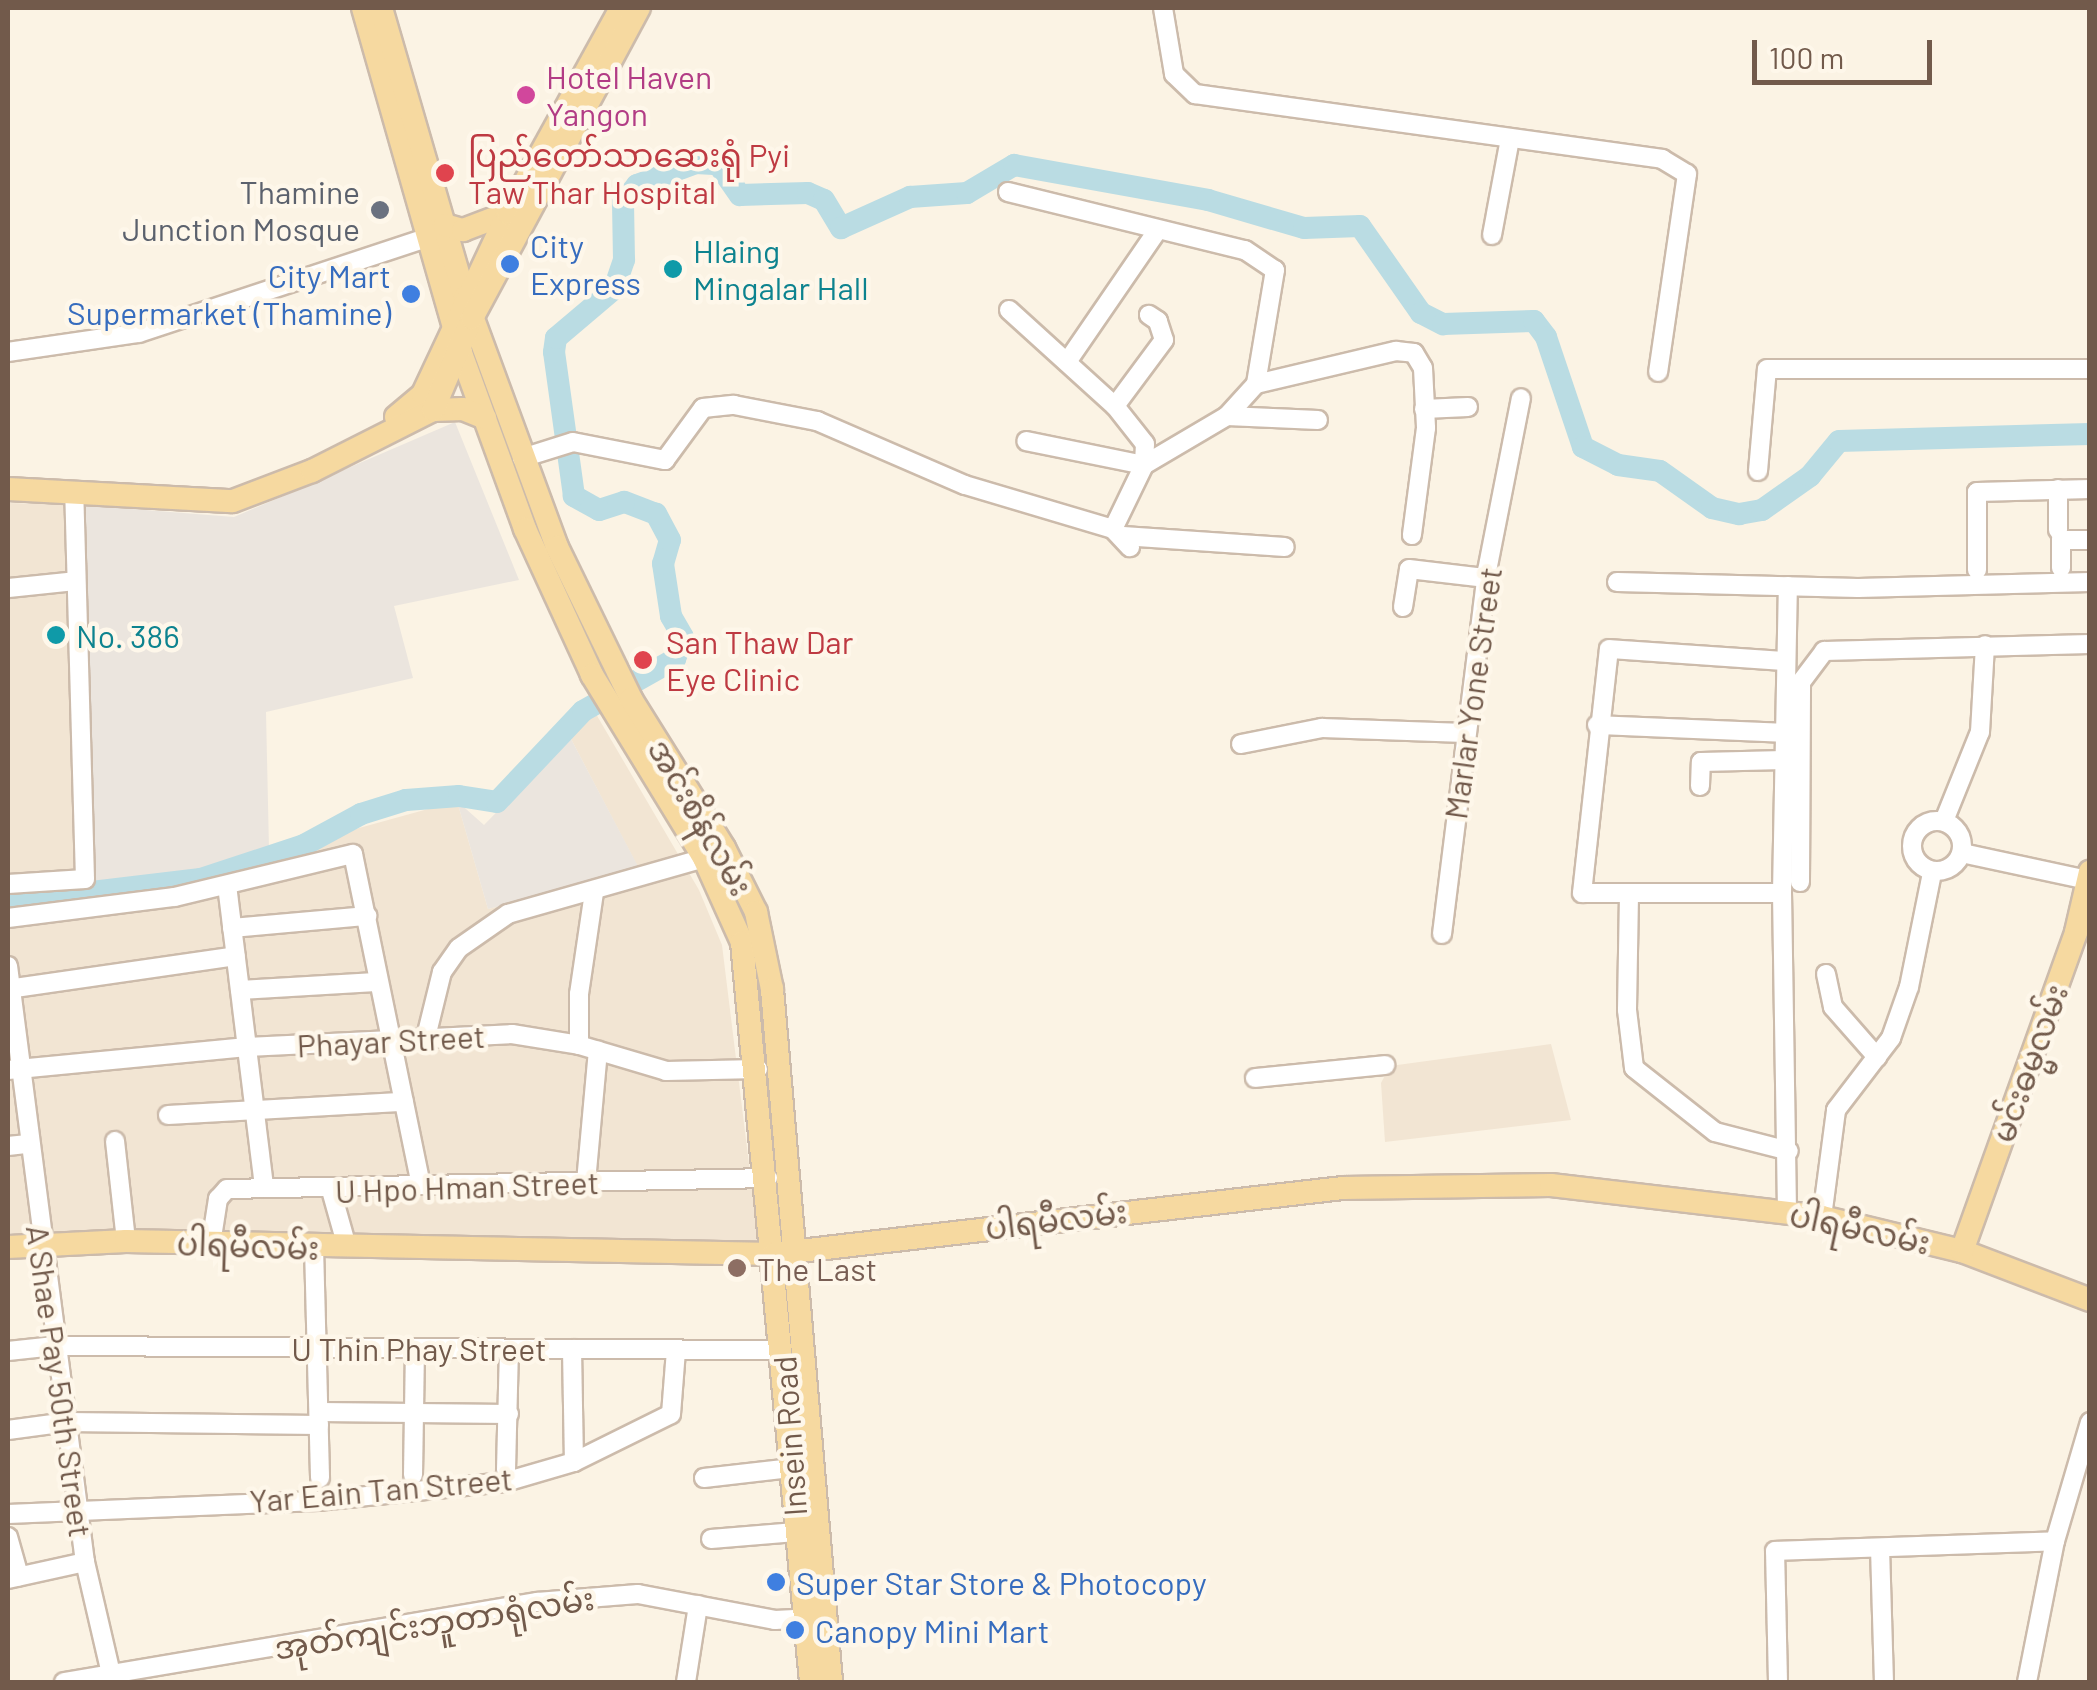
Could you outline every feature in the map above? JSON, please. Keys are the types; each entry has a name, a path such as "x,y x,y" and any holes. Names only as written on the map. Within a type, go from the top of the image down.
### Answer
{"main road":[{"path":"364,8 405,152 437,231 463,230 508,213"},
{"name":"အင်းစိန်လမ်း","path":"381,8 430,170 437,231 464,313 608,679"},
{"path":"464,313 508,213 620,8"},
{"path":"8,477 231,488 414,408 639,8"},
{"name":"အင်းစိန်လမ်း","path":"464,313 461,352 526,529 622,705 756,912 772,989 785,1252 815,1618 811,1682"},
{"path":"433,410 461,352"},
{"path":"8,489 233,501 324,466 433,410 463,410 485,418"},
{"name":"အင်းစိန်လမ်း","path":"694,821 704,858 740,932 768,1178 785,1252"},
{"name":"မင်းဓမ္မလမ်း","path":"1962,1251 2076,932 2089,876"},
{"name":"ပါရမီလမ်း","path":"8,1247 42,1242 126,1241 347,1248 785,1252 1343,1188 1551,1184 1822,1217 1962,1251 2090,1300"},
{"name":"Insein Road","path":"785,1252 782,1350 796,1532 815,1618"},
{"name":"အင်းစိန်လမ်း","path":"815,1618 831,1682"}],"street":[{"path":"1163,8 1174,74 1195,94 1662,160 1686,174 1658,372"},
{"path":"1492,236 1510,139"},
{"path":"1008,192 1272,262 1256,384 1227,416 1144,465 1026,441"},
{"path":"8,352 140,333 437,231"},
{"path":"1066,362 1156,231"},
{"path":"1009,310 1115,406 1145,444 1144,465 1122,538"},
{"path":"1115,406 1164,340 1149,315"},
{"path":"1256,384 1405,350 1423,368 1424,409 1412,535"},
{"path":"1758,471 1767,369 2090,369"},
{"name":"Marlar Yone Street","path":"1442,934 1486,578 1521,398"},
{"path":"522,458 572,442 665,460 702,408 734,405 817,421 965,484 1122,538 1285,548"},
{"path":"1424,409 1468,407"},
{"path":"1227,416 1318,420"},
{"path":"2058,489 2058,530"},
{"path":"1976,570 1976,492 2090,489"},
{"path":"8,884 85,880 74,492"},
{"path":"2062,568 2062,540 2090,540"},
{"path":"1403,607 1409,569 1486,578"},
{"path":"8,588 76,581"},
{"path":"1618,582 1788,586 2090,582"},
{"path":"1787,1211 1782,893 1788,586"},
{"path":"1800,882 1800,699 1812,662 1824,651 1855,646 2090,644"},
{"path":"1944,821 1980,732 1985,645"},
{"path":"1782,893 1582,893 1608,650 1786,661"},
{"path":"1597,725 1785,733"},
{"path":"1241,744 1322,728 1465,733"},
{"path":"1700,786 1700,762 1784,760"},
{"path":"1944,821 1956,830 1962,854 1956,864 1932,873 1918,863 1914,835 1922,824 1944,821"},
{"path":"8,918 227,886 353,854 387,1043 420,1181"},
{"path":"1962,854 2089,876"},
{"path":"425,1041 442,972 459,948 508,914 704,858"},
{"path":"1822,1217 1836,1110 1877,1057 1910,988 1932,873"},
{"path":"227,886 264,1188"},
{"path":"586,1182 589,1048 579,994 594,892"},
{"path":"1629,895 1626,1010 1634,1068 1716,1132 1789,1151"},
{"path":"232,928 367,916"},
{"path":"8,989 236,956"},
{"name":"A Shae Pay 50th Street","path":"8,966 13,1069 28,1144 85,1562 111,1674"},
{"path":"1826,974 1834,1007 1877,1057"},
{"path":"240,990 376,982"},
{"name":"Phayar Street","path":"13,1069 247,1047 512,1034 589,1048 666,1071 758,1069"},
{"path":"1255,1078 1384,1065"},
{"path":"168,1115 404,1102"},
{"path":"115,1141 126,1241"},
{"path":"8,1146 28,1144"},
{"name":"U Hpo Hman Street","path":"211,1244 224,1190 332,1190 420,1181 768,1178"},
{"path":"332,1190 347,1248"},
{"path":"314,1247 320,1478"},
{"name":"U Thin Phay Street","path":"8,1351 55,1346 782,1350"},
{"path":"572,1349 574,1462"},
{"path":"412,1476 415,1350"},
{"path":"506,1470 509,1350"},
{"name":"Yar Eain Tan Street","path":"8,1514 78,1506 318,1501 505,1482 574,1462 671,1414 676,1350"},
{"path":"8,1430 67,1422 509,1414"},
{"path":"2027,1682 2055,1541 2090,1422"},
{"path":"704,1478 792,1468"},
{"path":"711,1539 796,1532"},
{"path":"8,1537 13,1578 85,1562"},
{"path":"1778,1682 1775,1551 2055,1541"},
{"path":"1880,1548 1884,1682"},
{"name":"အုတ်ကျင်းဘူတာရုံလမ်း","path":"74,1682 111,1674 155,1675 537,1602 638,1594 815,1618"},
{"path":"686,1682 698,1604"}],"shaded area":[{"path":"455,422 519,580 394,606 413,678 266,712 269,849 203,871 91,888 82,505 234,517"},
{"path":"8,503 82,505 203,871 457,801 488,909 640,871 570,737 596,714 699,890 722,945 759,1245 8,1233"},
{"path":"570,737 641,872 488,909 457,801 484,825"},
{"path":"1551,1044 1571,1120 1385,1142 1381,1083 1390,1066"}],"waterway":[{"path":"8,902 201,879 304,845 361,814 406,800 459,796 497,802 583,711 675,659 683,637 671,616 663,564 670,540 656,514 624,502 599,510 574,496 554,352 556,338 614,289 624,260 623,203 637,185 696,163 718,164 740,195 808,193 824,200 841,228 910,197 967,193 1014,165 1208,200 1304,228 1360,226 1421,313 1443,324 1534,321 1546,337 1583,447 1618,465 1660,471 1712,508 1739,514 1762,510 1810,476 1839,441 2090,434"}],"place":[{"name":"Hotel Haven Yangon","path":"526,95"},
{"name":"ပြည်တော်သာဆေးရုံ Pyi Taw Thar Hospital","path":"445,173"},
{"name":"Thamine Junction Mosque","path":"380,210"},
{"name":"City Express","path":"510,264"},
{"name":"Hlaing Mingalar Hall","path":"673,269"},
{"name":"City Mart Supermarket (Thamine)","path":"411,294"},
{"name":"No. 386","path":"56,635"},
{"name":"San Thaw Dar Eye Clinic","path":"643,660"},
{"name":"The Last","path":"737,1268"},
{"name":"Super Star Store & Photocopy","path":"776,1582"},
{"name":"Canopy Mini Mart","path":"795,1630"}]}
